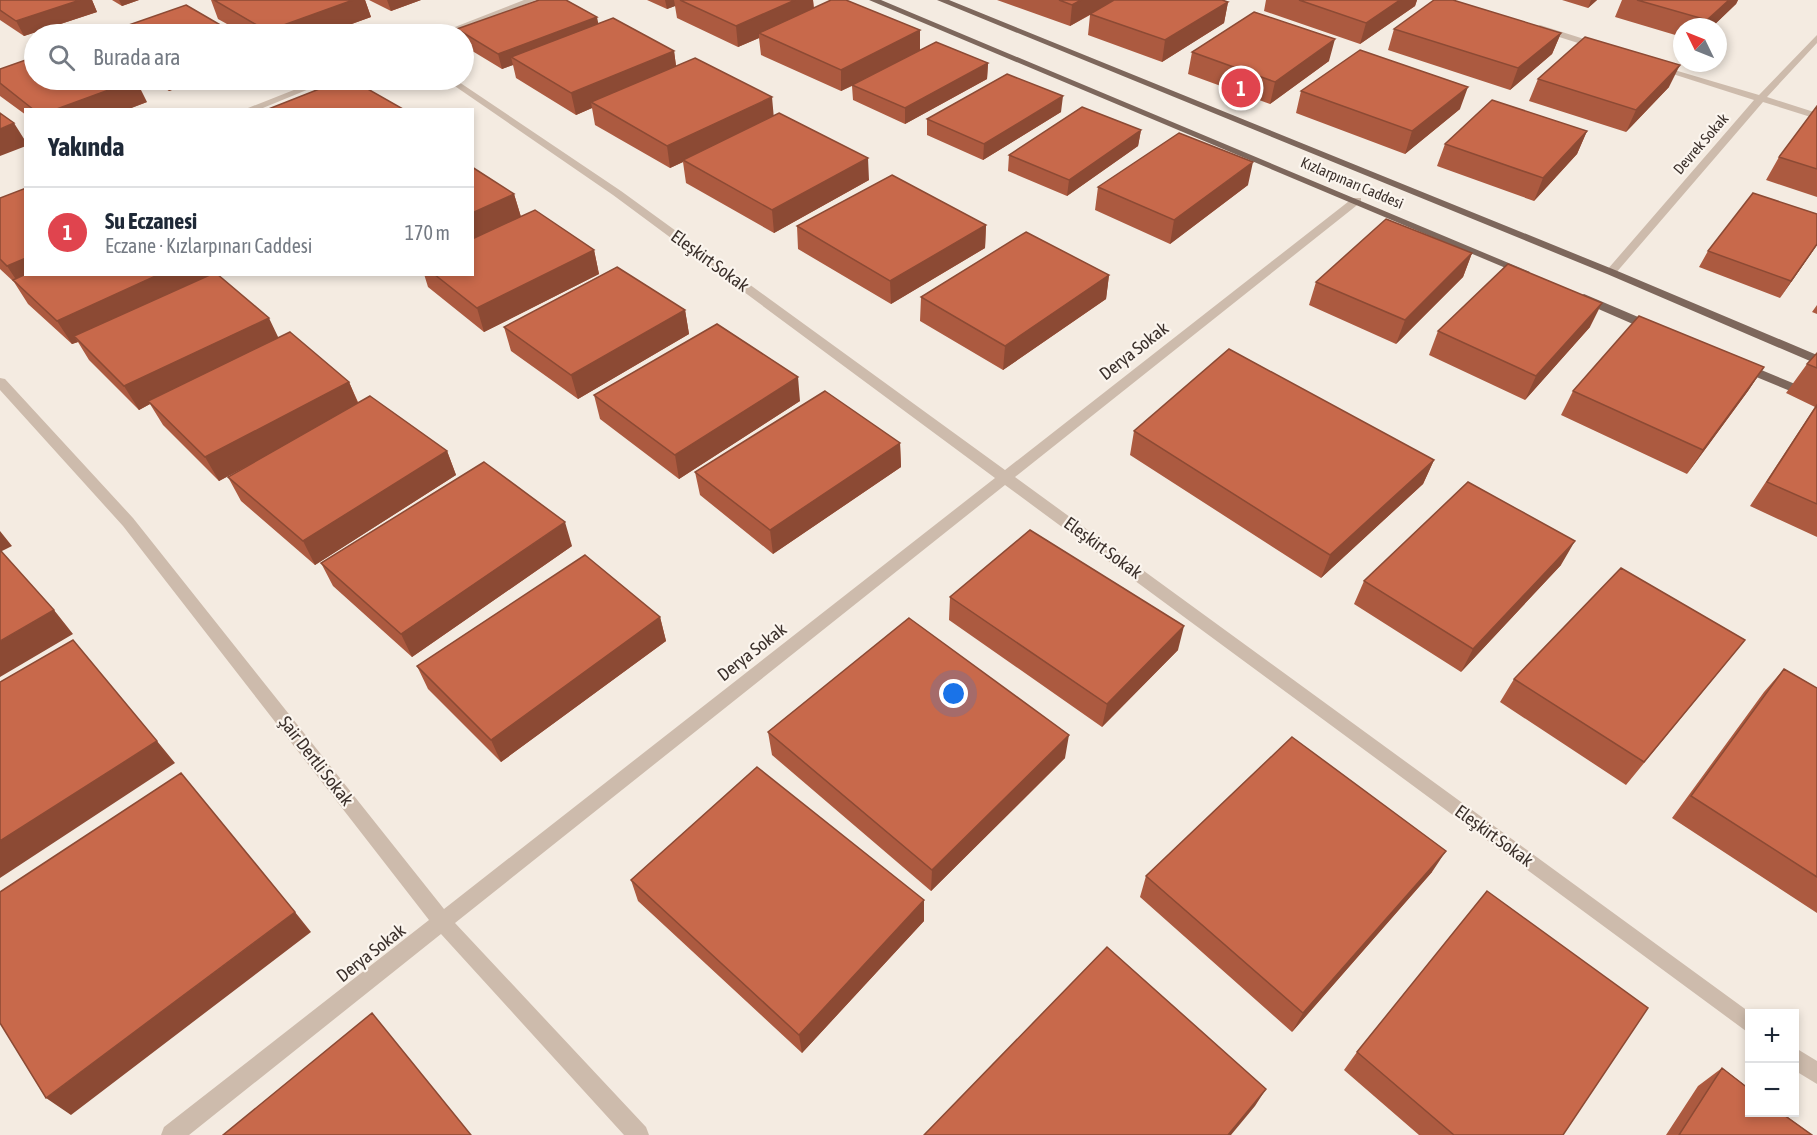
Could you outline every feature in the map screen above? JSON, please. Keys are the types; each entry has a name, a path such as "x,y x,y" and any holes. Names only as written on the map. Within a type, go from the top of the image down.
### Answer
{"main road":[{"name":"Kızlarpınarı Caddesi","path":"873,0 1357,200 1532,276"},
{"name":"Kızlarpınarı Caddesi","path":"941,0 1611,272 1817,360"},
{"path":"1576,294 1664,332"},
{"path":"1729,360 1817,398"}],"street":[{"path":"468,24 532,0"},
{"path":"1531,26 1611,51"},
{"name":"Devrek Sokak","path":"1611,272 1760,99 1817,38"},
{"path":"1645,62 1817,116"},
{"path":"253,108 300,90"},
{"name":"Eleşkirt Sokak","path":"465,90 617,193 1745,1021"},
{"name":"Derya Sokak","path":"172,1135 1357,200"},
{"name":"Şair Dertli Sokak","path":"0,382 128,522 442,922 638,1135"},
{"path":"1799,1061 1817,1074"}],"building":[{"path":"0,0 80,0 16,21 0,10"},
{"path":"214,0 353,0 286,24 255,24"},
{"path":"539,0 566,0 597,17 498,54 474,39 474,24 471,24"},
{"path":"680,0 795,0 736,26"},
{"path":"831,0 846,0 920,30 841,70 759,33"},
{"path":"1059,0 1081,0 1072,5"},
{"path":"1114,0 1222,0 1228,2 1165,40 1090,14"},
{"path":"1299,0 1400,0 1366,23"},
{"path":"1434,0 1453,0 1561,33 1518,68 1394,29"},
{"path":"1637,0 1729,0 1709,18 1700,18"},
{"path":"186,5 219,24 132,24"},
{"path":"1254,12 1335,39 1275,82 1192,52"},
{"path":"613,18 674,51 571,93 511,57"},
{"path":"1585,37 1673,63 1673,72 1636,110 1538,79"},
{"path":"936,42 988,63 905,108 852,85"},
{"path":"1360,50 1468,87 1412,131 1301,91"},
{"path":"695,58 772,97 667,146 591,102"},
{"path":"24,61 24,90 109,90 59,108 31,108 0,83 0,69"},
{"path":"1007,74 1063,96 984,144 927,119"},
{"path":"317,90 370,90 401,108 271,108"},
{"path":"1492,100 1587,131 1543,178 1445,144"},
{"path":"1817,106 1817,169 1779,157"},
{"path":"1082,107 1141,130 1069,180 1009,155"},
{"path":"0,113 14,123 0,129"},
{"path":"779,113 868,158 772,210 683,160"},
{"path":"1179,133 1253,162 1174,220 1098,187"},
{"path":"474,168 514,194 474,212"},
{"path":"892,175 986,225 890,281 797,226"},
{"path":"24,189 24,259 7,266 0,259 0,198"},
{"path":"1753,193 1817,214 1817,244 1791,281 1708,251"},
{"path":"535,210 594,250 477,308 437,276 474,276 474,238"},
{"path":"1386,219 1472,253 1405,320 1316,282"},
{"path":"1026,232 1109,275 1005,346 921,297"},
{"path":"1508,264 1602,303 1536,376 1438,331"},
{"path":"617,267 685,310 571,375 504,327"},
{"path":"24,275 156,276 57,321 13,280"},
{"path":"208,276 219,276 269,318 124,386 74,336"},
{"path":"1639,316 1764,367 1703,450 1573,391"},
{"path":"717,324 798,377 675,455 594,395"},
{"path":"290,332 349,382 205,457 148,401"},
{"path":"1229,349 1434,460 1330,555 1134,431"},
{"path":"1817,353 1817,368 1807,364"},
{"path":"825,391 900,443 770,530 695,472"},
{"path":"370,396 447,451 303,541 228,477"},
{"path":"1817,405 1817,504 1767,482"},
{"path":"484,462 565,522 401,634 321,563"},
{"path":"1468,482 1575,541 1473,649 1364,581"},
{"path":"1030,530 1184,626 1107,704 950,597"},
{"path":"0,552 54,610 0,641"},
{"path":"585,555 660,617 491,740 417,666"},
{"path":"1621,568 1745,640 1644,762 1514,679"},
{"path":"909,618 1069,735 932,870 768,732"},
{"path":"73,640 157,741 0,841 0,682"},
{"path":"1784,669 1817,688 1817,877 1691,796"},
{"path":"1292,737 1446,851 1303,1013 1146,876"},
{"path":"757,767 924,900 799,1035 631,880"},
{"path":"181,773 295,912 46,1098 0,1023 0,892"},
{"path":"1487,891 1648,1008 1563,1135 1454,1135 1357,1052"},
{"path":"1107,947 1266,1089 1228,1135 924,1135"},
{"path":"372,1013 471,1135 223,1135"},
{"path":"1722,1068 1745,1086 1745,1117 1787,1117 1812,1135 1679,1135"}],"place":[{"name":"Su Eczanesi","path":"1241,88"}]}
